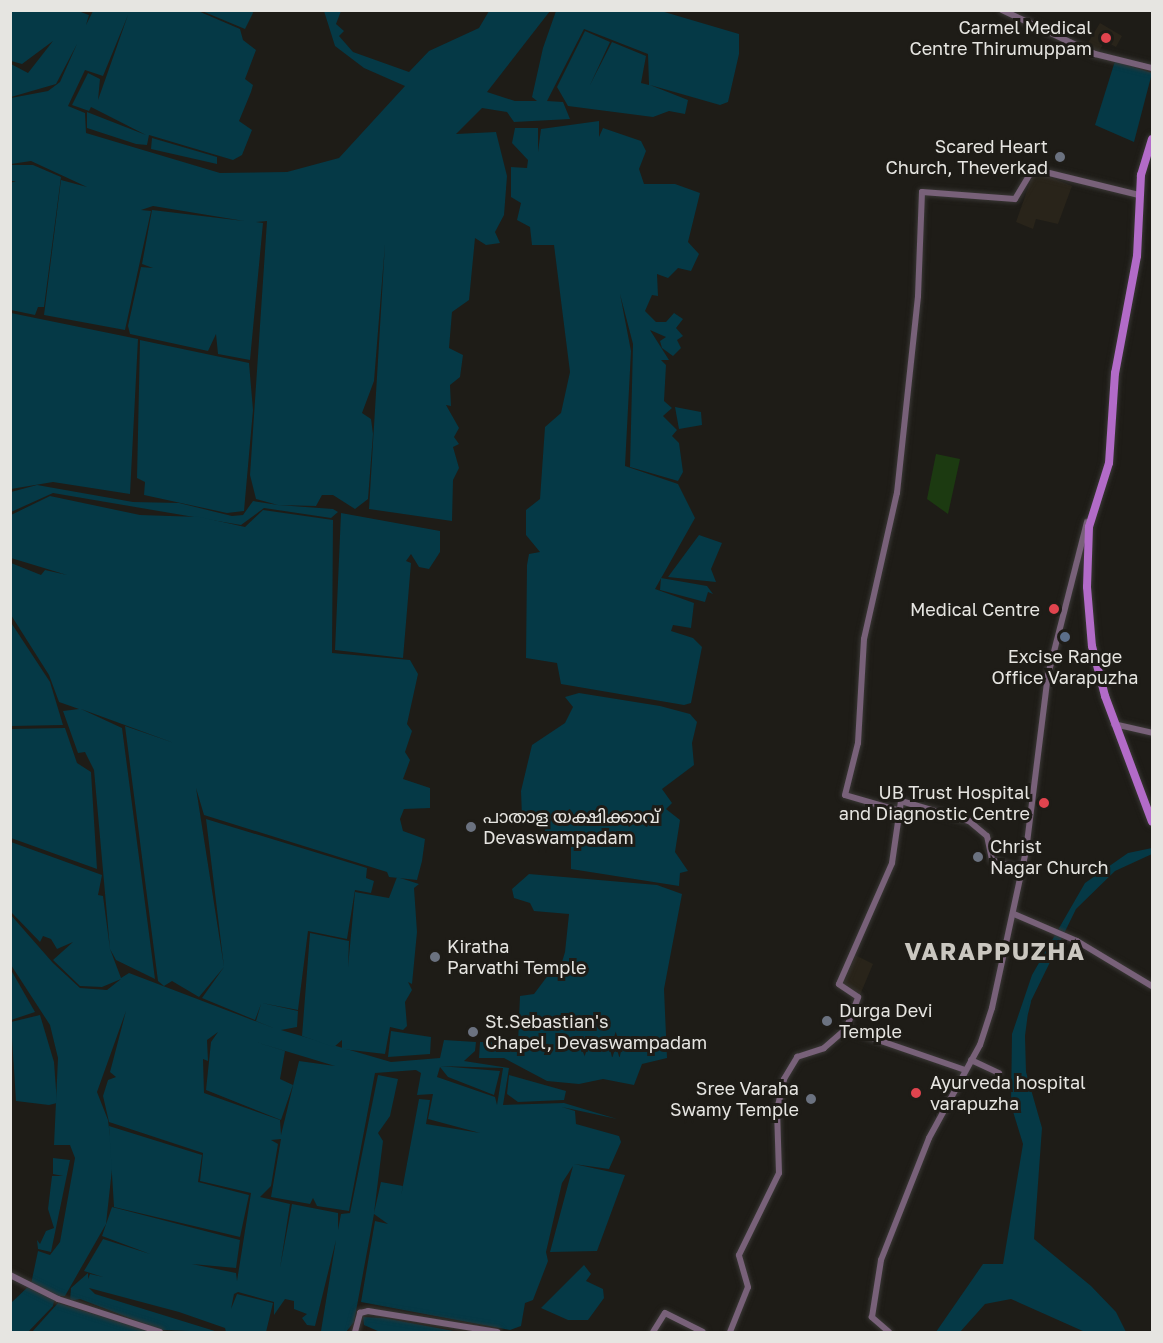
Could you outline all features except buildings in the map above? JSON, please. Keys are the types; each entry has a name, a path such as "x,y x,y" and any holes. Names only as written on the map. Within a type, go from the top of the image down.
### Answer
{"highway":[{"path":"1152,139 1139,195 1137,256 1116,373 1109,463 1092,511 1088,618 1114,724 1152,822"}],"street":[{"path":"1002,10 1095,54 1152,68"},
{"path":"900,811 845,795 858,743 864,639 897,493 918,296 922,192 1015,199 1033,169 1139,195"},
{"path":"889,1332 872,1317 884,1248 929,1138 971,1060 993,1008 1022,870 1048,675 1092,511"},
{"path":"1114,724 1152,733"},
{"path":"730,1332 748,1287 739,1255 779,1173 777,1110 784,1079 797,1057 824,1048 846,1029 858,997 839,984 892,863 901,801 969,821 987,836 992,860 1022,870"},
{"path":"1014,914 1068,937 1152,986"},
{"path":"846,1029 965,1070"},
{"path":"971,1060 999,1073"},
{"path":"10,1275 58,1299 160,1332"},
{"path":"355,1332 360,1313 368,1311 497,1332"},
{"path":"653,1332 665,1313 703,1332"}],"shaded area":[{"name":"Carmel Medical Centre Thirumuppam","path":"1100,23 1122,36 1116,47 1105,41 1098,53 1086,46"},
{"path":"1034,171 1072,186 1058,224 1036,219 1033,229 1016,222"},
{"path":"855,955 873,964 860,995 841,985"}],"green space":[{"path":"936,454 960,459 948,514 927,499"}],"water":[{"path":"252,10 253,13 245,29 202,11"},
{"path":"11,11 78,11 89,15 86,25 93,11 198,11 240,29 243,40 256,50 245,79 253,85 239,121 252,130 242,155 233,160 149,135 147,145 136,144 87,128 87,112 146,135 91,107 89,111 72,105 88,73 100,79 98,100 128,15 103,76 85,70 68,106 85,113 86,133 220,173 287,172 339,158 405,86 364,68 335,46 324,11 341,11 336,24 344,31 339,36 353,52 409,72 429,51 479,28 489,11 550,11 487,92 515,101 537,101 532,97 543,48 556,11 661,11 739,34 739,54 728,102 720,105 650,85 688,100 685,114 669,111 653,117 568,106 557,87 585,31 610,42 590,85 612,42 646,56 641,83 649,85 648,54 584,29 547,101 563,102 570,119 514,122 507,112 482,108 456,134 496,132 507,176 504,215 495,232 500,243 486,245 475,238 469,300 452,312 449,348 463,355 460,377 450,385 451,406 446,405 459,428 454,437 459,444 453,447 459,468 453,480 452,521 369,509 385,244 374,381 362,413 371,419 373,434 368,499 355,509 333,495 322,495 316,506 278,505 256,499 250,475 267,221 256,222 263,223 250,360 218,354 216,334 208,351 130,334 128,326 141,267 153,268 142,264 152,210 244,221 153,206 141,210 151,211 125,330 44,315 61,180 87,187 31,161 11,164 11,98 48,91 60,82 77,44 56,84 11,97 11,64 28,73 53,41 22,64 11,61"},
{"path":"1115,61 1152,73 1134,142 1095,125"},
{"path":"599,121 599,137 603,128 641,141 646,151 639,169 644,184 675,184 700,193 688,242 699,254 691,271 678,268 668,278 657,274 658,296 652,295 645,311 656,322 666,322 674,313 683,319 676,328 683,336 677,340 681,348 673,356 662,348 660,341 666,337 650,330 669,360 661,360 666,365 664,401 672,408 663,416 677,430 672,436 679,443 683,472 678,481 630,467 633,344 620,294 631,351 625,466 678,484 695,518 655,589 694,603 691,628 673,625 671,631 693,638 702,647 691,703 684,705 561,684 557,663 526,658 527,565 529,554 540,552 526,535 526,510 540,499 545,427 561,413 570,372 554,245 532,245 530,227 517,220 521,203 511,197 511,167 527,168 528,160 512,143 515,128 538,128 538,152 541,129"},
{"path":"152,138 217,157 217,164 151,149"},
{"path":"11,165 33,165 61,177 44,307 38,307 35,315 11,310 10,183 16,181 11,181"},
{"path":"11,313 138,339 130,494 53,482 11,489"},
{"path":"140,340 249,363 253,410 244,511 227,513 144,495 145,482 137,478"},
{"path":"675,407 701,412 702,425 679,429"},
{"path":"37,485 133,502 179,503 232,516 243,515 253,501 333,509 338,512 331,518 264,508 241,525 53,493 11,512 11,492"},
{"path":"50,496 140,515 200,517 245,527 263,510 333,520 332,653 410,660 418,674 407,724 412,731 405,752 410,760 403,779 430,788 430,808 404,809 400,819 403,831 425,839 417,880 389,877 387,872 204,815 196,788 224,967 199,997 172,981 164,986 158,981 125,726 174,743 81,709 122,728 155,979 116,960 110,949 94,770 85,752 78,753 63,711 79,709 59,702 49,675 11,615 11,563 41,575 45,570 67,575 11,558 11,515"},
{"path":"341,513 440,531 440,552 429,569 419,567 411,554 406,561 411,563 403,658 335,650"},
{"path":"699,535 722,543 711,569 716,582 668,577"},
{"path":"661,578 707,586 713,594 708,592 705,602 660,590"},
{"path":"10,621 50,682 63,725 11,726"},
{"path":"579,693 660,706 690,714 697,722 692,743 694,765 662,789 672,803 666,809 680,820 675,852 688,871 680,873 679,886 571,869 571,840 544,835 549,814 522,817 521,791 532,745 565,723 573,707 565,697"},
{"path":"65,728 77,763 91,772 97,869 11,838 11,729"},
{"path":"206,819 367,868 366,878 374,881 371,893 355,890 347,939 308,931 298,1010 262,1003 298,1011 297,1027 281,1030 391,1062 440,1058 444,1040 476,1042 475,1051 464,1061 509,1068 503,1105 564,1103 617,1119 562,1107 575,1111 576,1124 619,1136 621,1142 609,1169 574,1164 625,1175 597,1251 550,1252 573,1166 562,1183 546,1252 548,1261 533,1300 525,1303 521,1326 510,1330 361,1302 375,1221 388,1224 374,1214 354,1322 346,1332 321,1331 336,1240 315,1326 307,1325 302,1318 307,1314 294,1309 294,1301 285,1299 274,1315 274,1302 238,1292 234,1294 231,1309 237,1294 273,1303 266,1332 226,1332 225,1328 179,1312 89,1288 95,1294 218,1332 161,1330 80,1299 70,1301 71,1288 88,1273 88,1279 90,1274 103,1277 84,1271 103,1239 150,1254 102,1236 112,1207 240,1240 236,1268 192,1264 236,1273 237,1281 251,1193 200,1181 203,1153 109,1122 103,1096 108,1080 116,1077 110,1072 126,1011 97,1092 108,1120 113,1160 106,1224 65,1296 55,1296 53,1306 28,1332 11,1332 11,1303 31,1284 38,1251 50,1255 60,1242 75,1158 70,1145 54,1145 58,1058 50,1025 11,965 10,914 53,963 80,988 107,990 121,979 102,987 80,986 53,960 73,942 57,949 51,939 43,936 40,942 11,912 11,842 102,875 98,895 103,896 110,949 121,978 129,973 276,1029 256,1021 261,1004 255,1020 202,998 224,967","holes":["218,1032 211,1042 206,1090 281,1120 293,1085 280,1079 285,1051 236,1036 335,1066 299,1061 281,1135 280,1120 204,1093 203,1059 208,1061 207,1040","440,1066 503,1068 497,1105 495,1097 437,1077 440,1067 448,1077 494,1095 500,1071","416,1070 421,1073 417,1095 433,1094 428,1119 480,1133 426,1124 430,1100 419,1099 403,1186 381,1182 374,1213 383,1141 378,1133 390,1116 398,1079 378,1075 350,1213 341,1214 338,1230 338,1213 292,1204 280,1268 290,1204 260,1197 271,1186 278,1144 271,1140 281,1139 271,1197 310,1204 313,1198 317,1206 349,1211 375,1073"]},
{"path":"1152,848 1152,854 1115,871 1076,909 1029,1005 1025,1036 1026,1072 1042,1128 1034,1239 1091,1286 1116,1312 1126,1332 1085,1332 1011,1299 985,1304 960,1332 936,1332 983,1264 1003,1264 1023,1144 1011,1105 1012,1034 1032,975 1085,883 1128,853"},
{"path":"529,874 657,885 682,894 664,989 667,1058 642,1064 634,1085 603,1079 579,1084 547,1081 504,1058 479,1058 480,1042 518,1043 520,996 534,994 549,974 559,972 565,952 569,914 534,911 530,903 514,898 512,889"},
{"path":"397,877 419,884 414,888 417,932 412,984 408,982 412,990 405,1002 407,1026 403,1030 390,1027 385,1054 342,1049 342,1040 334,1047 302,1036 310,933 349,941 348,967 355,892 389,898"},
{"path":"11,970 35,1012 10,1020"},
{"path":"40,1015 54,1062 57,1103 49,1105 16,1101 11,1022"},
{"path":"391,1031 431,1037 430,1054 388,1057"},
{"path":"509,1075 566,1091 564,1100 518,1102 507,1094"},
{"path":"109,1126 202,1155 198,1182 249,1195 240,1237 114,1207"},
{"path":"53,1158 70,1160 51,1252 38,1249 37,1240 40,1244 46,1231 54,1228 48,1209 52,1176 63,1176 53,1174"},
{"path":"584,1265 591,1274 586,1281 603,1289 604,1298 588,1320 568,1320 541,1308"},
{"path":"58,1303 153,1332 32,1332"},
{"path":"363,1317 384,1318 459,1332 380,1332 364,1325"}],"waterway":[{"path":"1027,1014 1030,1002"}],"place":[{"name":"Carmel Medical Centre Thirumuppam","path":"1106,38"},
{"name":"Scared Heart Church, Theverkad","path":"1060,157"},
{"name":"Medical Centre","path":"1054,609"},
{"name":"Excise Range Office Varapuzha","path":"1065,637"},
{"name":"UB Trust Hospital and Diagnostic Centre","path":"1044,803"},
{"name":"പാതാള യക്ഷിക്കാവ് Devaswampadam","path":"471,827"},
{"name":"Christ Nagar Church","path":"978,857"},
{"name":"Kiratha Parvathi Temple","path":"435,957"},
{"name":"Durga Devi Temple","path":"827,1021"},
{"name":"St.Sebastian's Chapel, Devaswampadam","path":"473,1032"},
{"name":"Ayurveda hospital varapuzha","path":"916,1093"},
{"name":"Sree Varaha Swamy Temple","path":"811,1099"}],"district":[{"name":"VARAPPUZHA","path":"995,951"}]}
